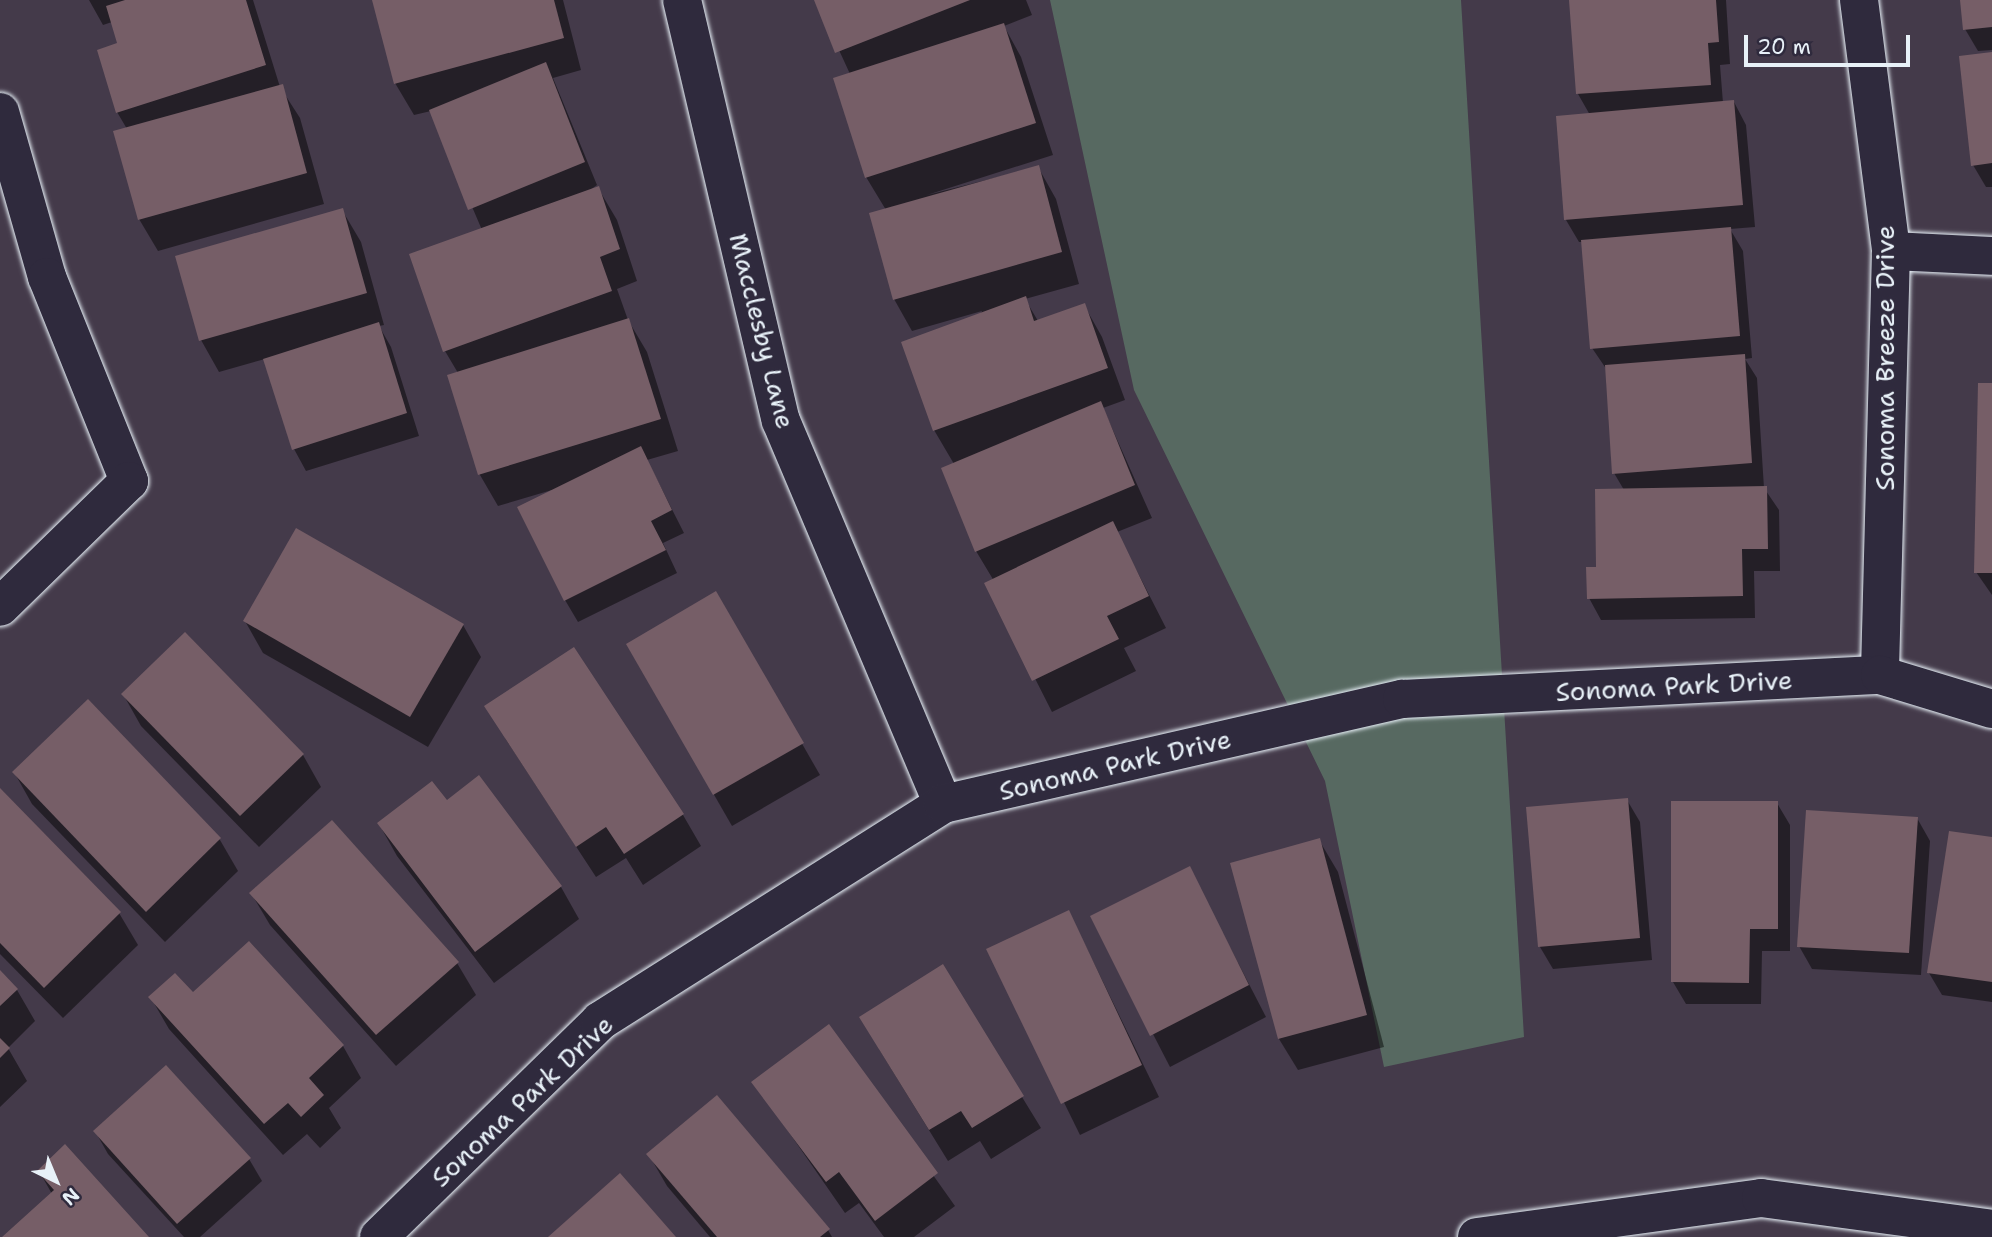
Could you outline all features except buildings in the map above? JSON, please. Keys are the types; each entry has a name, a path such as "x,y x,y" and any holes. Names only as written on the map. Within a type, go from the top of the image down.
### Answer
{"street":[{"name":"Macclesby Lane","path":"682,0 781,421 943,804"},
{"name":"Sonoma Breeze Drive","path":"1859,0 1891,251 1880,675"},
{"path":"0,112 47,276 129,481 0,607"},
{"path":"1891,251 1992,256"},
{"name":"Sonoma Park Drive","path":"379,1237 600,1021 943,804 1402,699 1880,675 1992,709"},
{"path":"1477,1237 1761,1198 1992,1229"}],"green space":[{"path":"1050,0 1461,0 1524,1037 1384,1067 1325,781 1134,390"}]}
